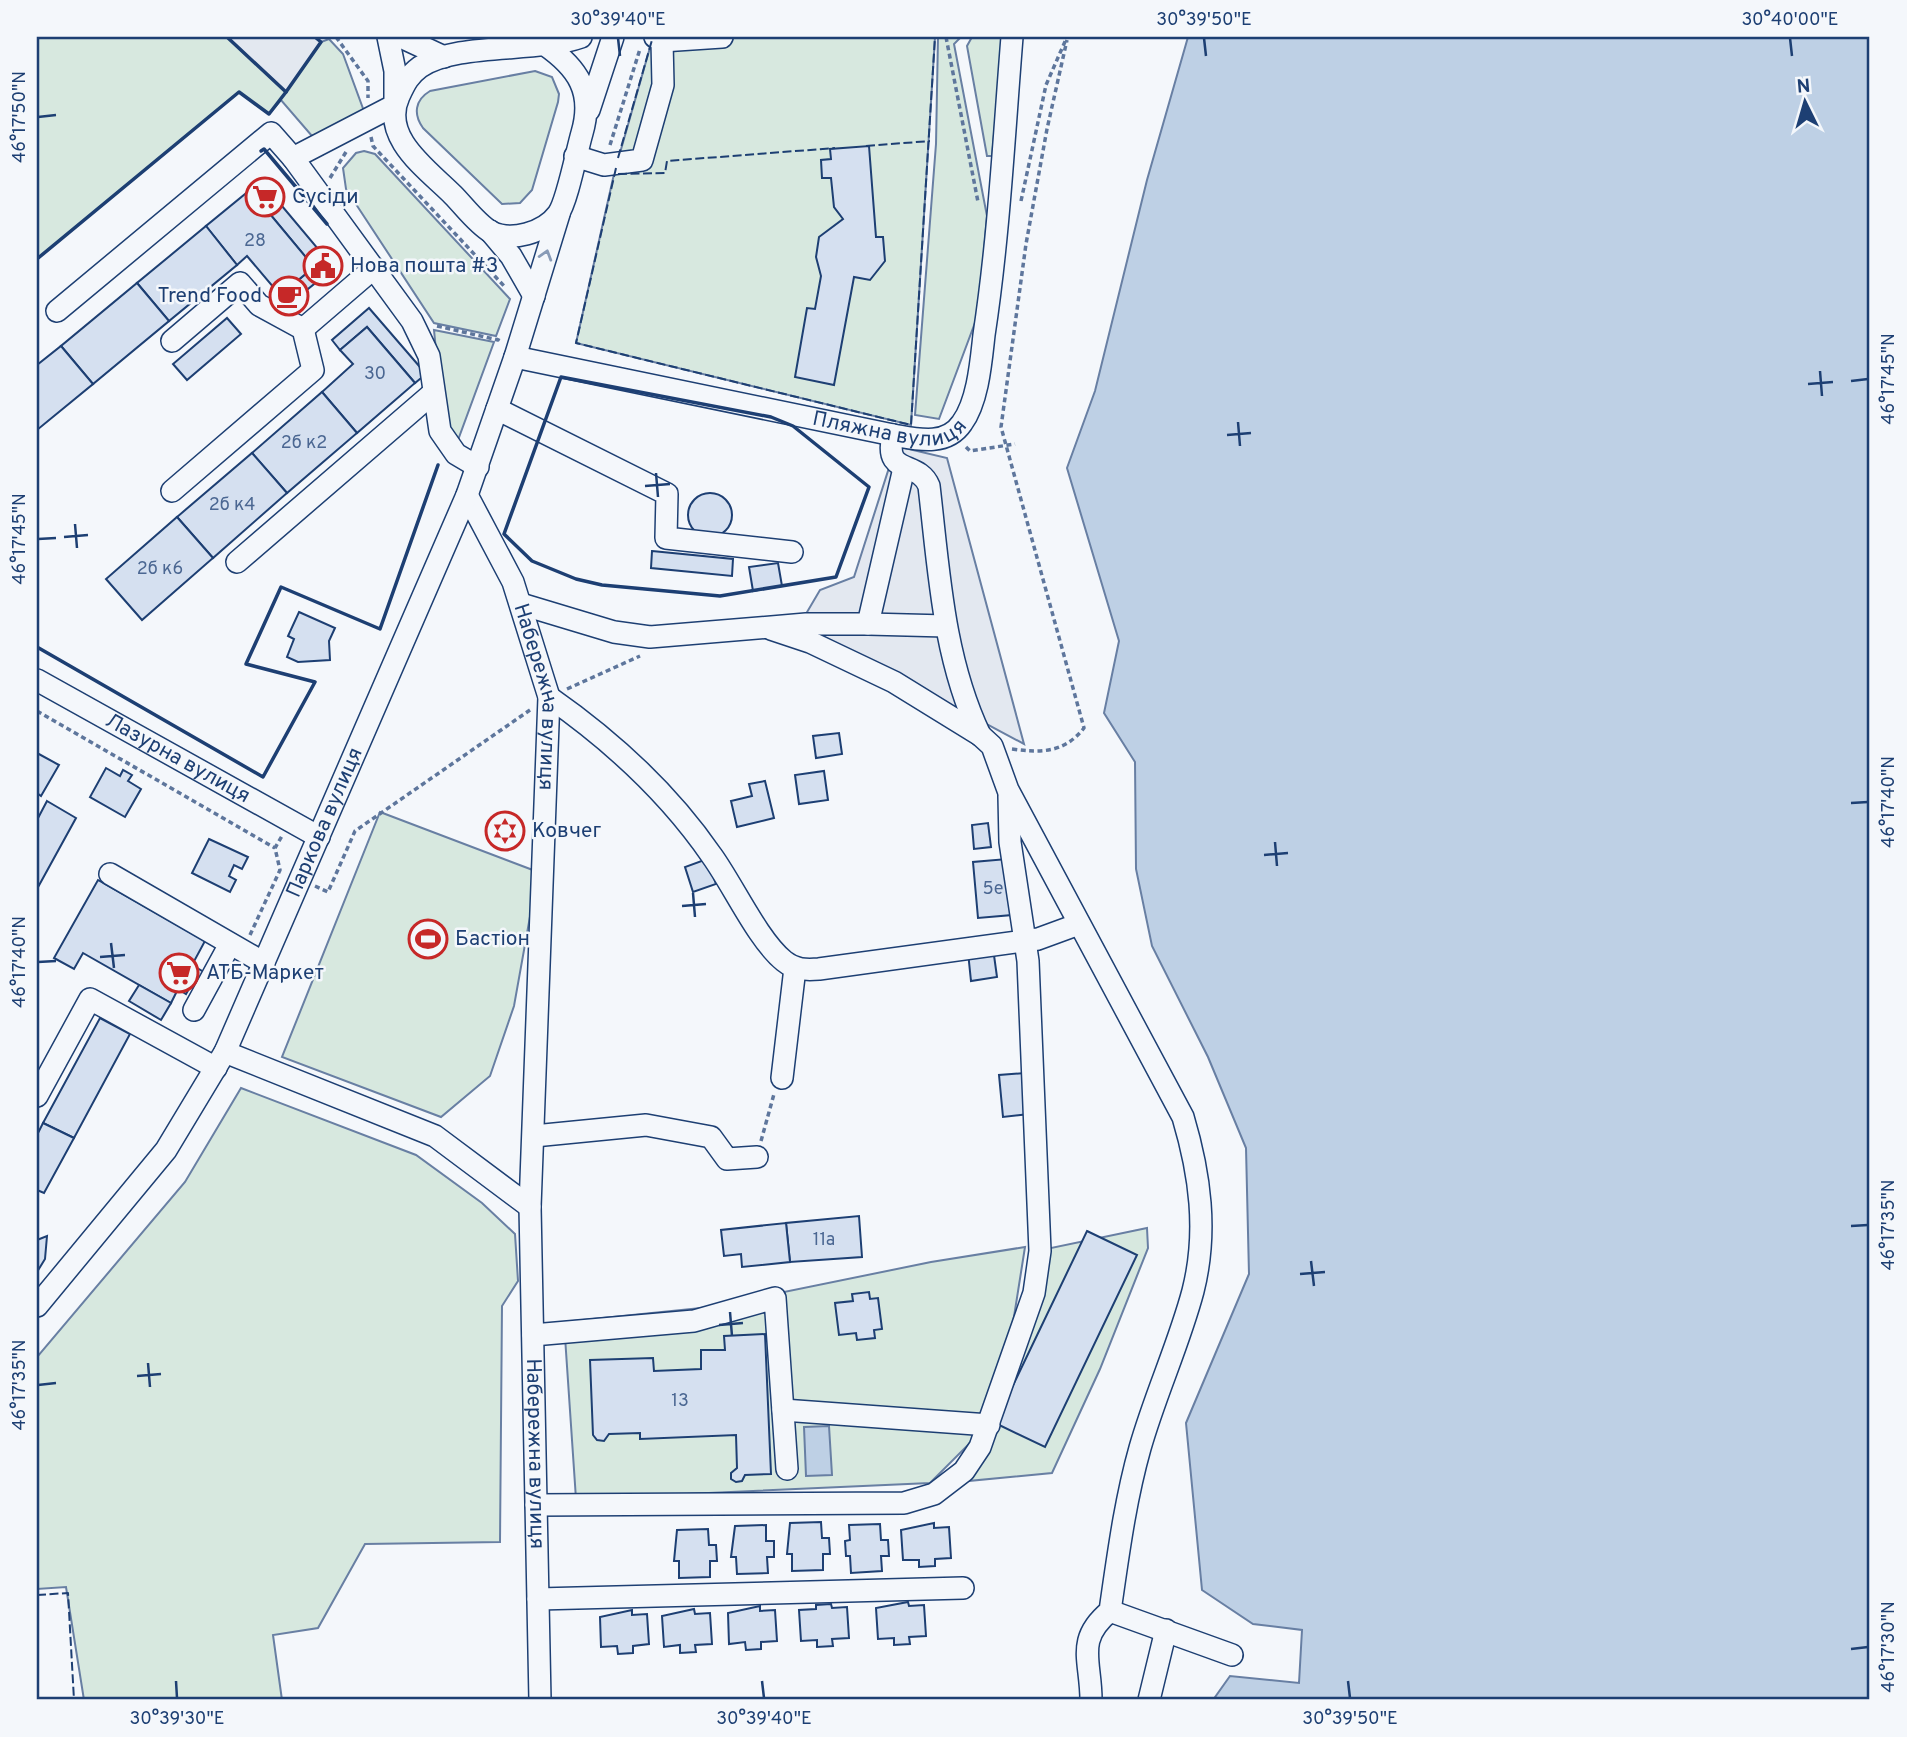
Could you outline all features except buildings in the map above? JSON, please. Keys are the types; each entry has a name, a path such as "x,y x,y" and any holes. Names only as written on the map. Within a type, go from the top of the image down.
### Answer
{"street":[{"path":"388,37 395,71 397,131 407,149 490,231 511,256 534,296"},
{"path":"401,37 444,57"},
{"path":"293,158 395,105 407,77 423,65 444,57 545,45 581,37"},
{"path":"490,231 508,237 525,234 541,228 559,214 612,37"},
{"path":"575,156 604,165 642,160 663,85 653,38 722,37"},
{"name":"Пляжна вулиця","path":"515,356 893,435 935,440 951,434 962,424 969,408 980,364 989,306 1012,37"},
{"path":"545,45 567,60 582,84 589,112"},
{"path":"57,311 271,133 293,158 412,321 429,356 440,431 446,445 478,467"},
{"name":"Паркова вулиця","path":"37,1306 166,1150 220,1060 467,495 515,356 559,214"},
{"path":"303,329 374,268"},
{"path":"172,341 240,283 259,305 303,329 313,370 172,491"},
{"path":"237,562 433,393"},
{"path":"497,409 667,494 666,538 792,552"},
{"path":"893,435 892,456 904,468 920,474 929,486 946,626 956,673 1008,790 1172,1091 1191,1143 1201,1200 1197,1270 1192,1293 1140,1448 1128,1498 1110,1611 1097,1622 1087,1638 1091,1700"},
{"path":"868,624 904,468"},
{"name":"Набережна вулиця","path":"467,495 513,582 549,696 530,1207 540,1700"},
{"path":"521,604 614,632 650,636 771,629 806,624 946,626"},
{"path":"771,629 810,642 894,682 986,741"},
{"name":"Лазурна вулиця","path":"37,680 319,837"},
{"path":"549,696 601,733 651,782 712,855 774,951 795,968 819,969 1026,940 1061,933 1079,924"},
{"path":"536,1505 904,1503 934,1494 964,1471 980,1447 1034,1293 1040,1251 1037,1136 1026,940 1010,842 1008,790"},
{"path":"110,874 264,963"},
{"path":"194,1010 236,947"},
{"path":"782,1078 795,968"},
{"path":"37,1096 90,999 220,1060 435,1136 530,1207"},
{"path":"534,1136 646,1125 711,1138 727,1159 757,1157"},
{"path":"533,1335 694,1321 775,1298 787,1469"},
{"path":"783,1410 989,1425"},
{"path":"538,1599 963,1588"},
{"path":"1110,1611 1232,1655"},
{"path":"1149,1700 1166,1630"}],"path":[{"path":"946,37 981,215"},
{"path":"1020,203 1046,85 1067,37"},
{"path":"986,741 1036,752 1071,744 1084,728 1004,446 1001,427 1026,244 1046,129 1067,37"},
{"path":"604,165 653,38"},
{"path":"319,194 349,148"},
{"path":"412,321 498,340 502,330"},
{"path":"964,445 969,438"},
{"path":"970,451 1015,444"},
{"path":"328,891 355,831 549,696 646,654"},
{"path":"37,711 275,848 281,870 236,947"},
{"path":"757,1157 777,1083 782,1078"}],"shaded area":[{"path":"37,37 231,37 286,91 321,42 329,39 343,54 365,114 312,136 281,100 269,114 239,92 37,259"},
{"path":"227,37 315,37 321,42 286,92"},
{"path":"653,37 935,37 911,425 576,343 614,174"},
{"path":"938,37 961,37 954,44 987,216 979,312 939,419 915,415 936,144"},
{"path":"972,37 1003,37 992,156 987,156 967,46"},
{"path":"535,71 552,77 559,94 558,102 532,190 520,203 502,204 423,128 417,108 421,99 430,91"},
{"path":"364,151 375,154 510,299 496,336 434,323 346,189 343,168 356,153"},
{"path":"434,330 494,342 458,440 443,422"},
{"path":"896,446 947,458 1024,744 800,624 820,590 854,577"},
{"name":"Бастіон","path":"380,812 538,872 514,1006 490,1076 441,1117 282,1057"},
{"path":"241,1088 416,1155 482,1203 515,1234 518,1281 502,1306 500,1542 365,1544 318,1628 273,1635 282,1700 84,1700 66,1587 37,1589 37,1357 185,1182"},
{"path":"1147,1228 1148,1248 1100,1369 1052,1473 968,1481 1046,1249"},
{"path":"1025,1247 1013,1323 973,1440 930,1483 576,1499 564,1322 711,1307 931,1262"}],"water":[{"path":"1188,37 1870,37 1870,1700 1213,1700 1230,1676 1299,1683 1302,1630 1253,1624 1202,1590 1186,1423 1249,1274 1246,1148 1208,1057 1152,946 1136,869 1135,762 1104,713 1119,641 1067,468 1095,391 1147,180"},
{"path":"829,1426 832,1475 806,1476 804,1427"}],"fence":[{"path":"616,168 576,343 911,425 935,37"},
{"path":"618,158 652,40"},
{"path":"866,146 930,141"},
{"path":"618,174 665,173 667,161 835,148"},
{"path":"37,1595 68,1593 74,1700"}],"wall":[{"path":"227,37 286,92 321,42 315,37"},
{"path":"37,259 239,92 269,114 286,92"},
{"path":"261,151 264,149 327,224"},
{"path":"561,377 771,417 793,426 869,487 836,577 720,596 602,585 576,579 532,561 504,534 561,377"},
{"path":"37,647 263,777 315,682 246,664 281,587 380,629 438,465"}],"place":[{"name":"Сусіди","path":"265,197"},
{"name":"Нова пошта #3","path":"323,266"},
{"name":"Trend Food","path":"289,296"},
{"name":"Ковчег","path":"505,831"},
{"name":"Бастіон","path":"428,939"},
{"name":"АТБ-Маркет","path":"179,973"}]}
